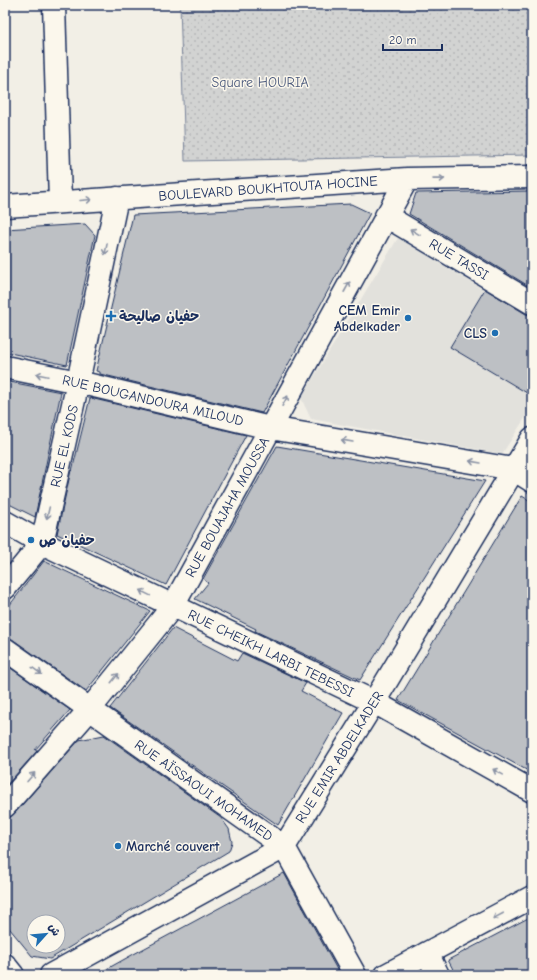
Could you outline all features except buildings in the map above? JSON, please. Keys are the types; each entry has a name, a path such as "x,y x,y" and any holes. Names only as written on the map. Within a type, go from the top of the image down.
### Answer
{"street":[{"path":"54,5 60,202"},
{"name":"BOULEVARD BOUKHTOUTA HOCINE","path":"5,206 407,179 532,177"},
{"name":"RUE BOUAJAHA MOUSSA","path":"5,806 90,709 173,606 407,179"},
{"name":"RUE EL KODS","path":"5,588 42,543 117,198"},
{"name":"RUE TASSI","path":"386,216 532,303"},
{"name":"RUE BOUGANDOURA MILOUD","path":"5,367 78,382 270,428 513,469"},
{"name":"RUE EMIR ABDELKADER","path":"51,975 284,847 374,702 532,439"},
{"path":"513,469 532,480"},
{"name":"RUE CHEIKH LARBI TEBESSI","path":"5,522 42,543 374,702 532,791"},
{"name":"RUE AÏSSAOUI MOHAMED","path":"5,649 284,847 354,975"},
{"path":"386,975 532,897"},
{"path":"426,953 438,975"},
{"path":"5,965 13,975"}],"shaded area":[{"name":"CEM Emir Abdelkader","path":"398,238 484,290 451,347 532,396 532,407 502,454 311,419 301,398"}],"green space":[{"name":"Square HOURIA","path":"180,5 532,5 532,155 185,161"}],"place":[{"name":"حفيان صاليحة","path":"111,316"},
{"name":"CEM Emir Abdelkader","path":"408,318"},
{"name":"CLS","path":"495,333"},
{"name":"حفيان ص","path":"31,540"},
{"name":"Marché couvert","path":"118,846"}]}
